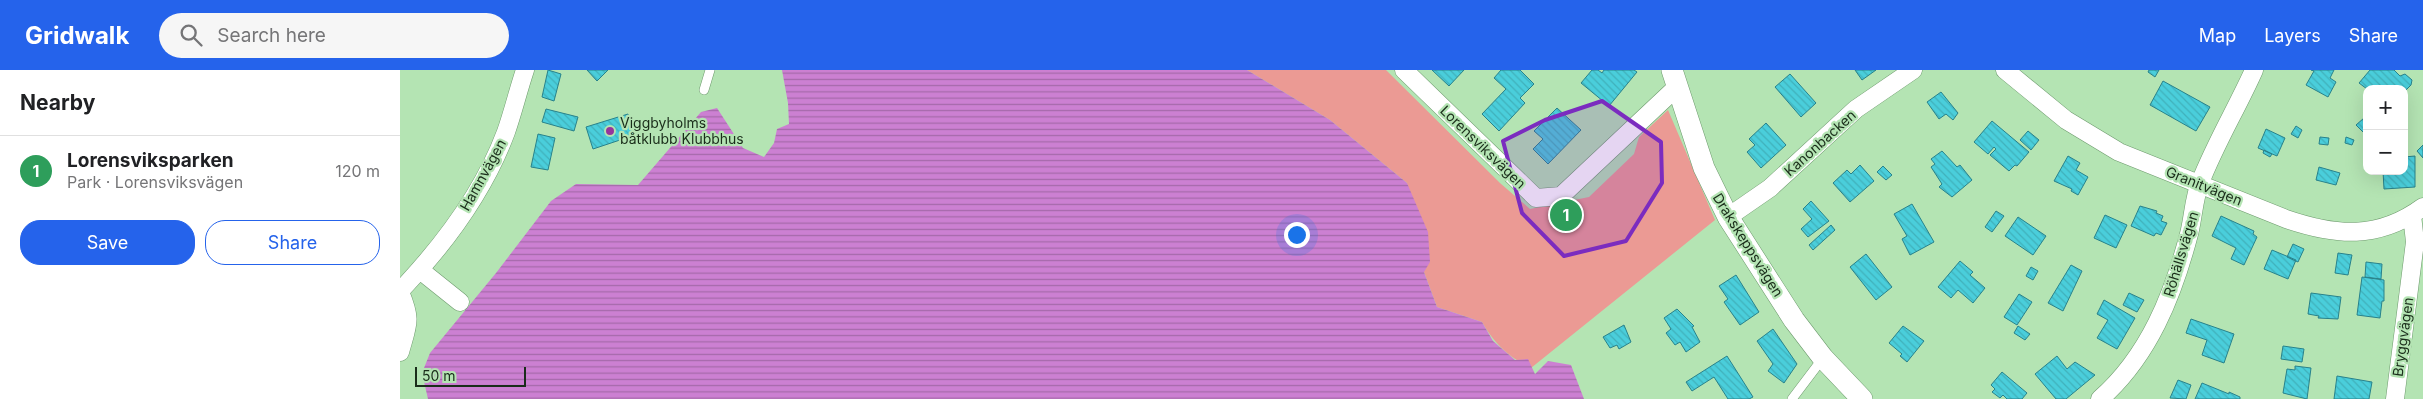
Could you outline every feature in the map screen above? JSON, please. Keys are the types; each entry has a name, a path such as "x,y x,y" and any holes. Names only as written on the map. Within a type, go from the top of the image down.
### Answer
{"street":[{"name":"Hamnvägen","path":"400,352 409,323 409,313 400,292 420,270 470,201 493,163 506,132 524,70"},
{"name":"Lorensviksvägen","path":"1404,70 1536,198 1561,196 1675,78"},
{"name":"Kanonbacken","path":"1728,217 1770,188 1856,109 1913,70"},
{"name":"Granitvägen","path":"2005,70 2066,120 2119,152 2286,220 2313,228 2356,233 2376,230 2418,211"},
{"name":"Röhällsvägen","path":"2100,399 2140,353 2158,323 2182,258 2195,211 2199,184 2254,70"},
{"name":"Drakskeppsvägen","path":"1675,78 1704,168 1728,217 1794,320 1823,358 1862,399"},
{"name":"Bryggvägen","path":"2395,399 2418,211"},
{"path":"420,270 460,302"}],"lane":[{"path":"704,90 710,70"},
{"path":"1792,399 1823,358"}],"highlighted area":[{"path":"1602,101 1661,142 1662,183 1626,241 1564,256 1522,213 1503,141 1545,120"}],"shaded area":[{"path":"782,70 1247,70 1330,120 1407,183 1428,232 1430,262 1424,272 1437,307 1482,322 1493,341 1515,360 1528,359 1535,374 1548,361 1571,365 1584,399 428,399 422,373 430,353 496,273 551,201 576,184 638,185 701,112 717,108 743,148 764,157 774,143 777,129 789,124 788,103"},
{"path":"1247,70 1386,70 1500,183 1530,209 1589,197 1634,154 1639,137 1668,110 1715,220 1531,368 1502,349 1482,322 1437,307 1424,272 1407,183 1330,120"}],"building":[{"path":"548,70 561,74 554,101 542,97"},
{"path":"587,70 608,70 597,81"},
{"path":"1432,70 1464,70 1449,86"},
{"path":"1501,70 1520,70 1534,84 1520,98 1525,103 1499,131 1482,114 1506,89 1494,78"},
{"path":"1592,70 1598,70 1602,73 1604,70 1634,70 1637,72 1609,106 1581,83"},
{"path":"1855,70 1876,70 1862,80"},
{"path":"2149,70 2159,70 2155,77 2148,72"},
{"path":"2311,70 2334,70 2330,78 2336,82 2328,97 2306,85 2314,71"},
{"path":"2370,70 2394,70 2400,76 2405,74 2412,80 2408,88 2408,85 2363,86 2359,83"},
{"path":"1790,74 1816,103 1801,117 1775,87"},
{"path":"2163,81 2210,107 2196,131 2150,105"},
{"path":"1941,92 1958,113 1953,120 1946,114 1939,119 1927,102"},
{"path":"1557,108 1581,130 1548,164 1533,149 1543,139 1534,131"},
{"path":"546,109 578,117 574,131 542,122"},
{"name":"Viggbyholms båtklubb Klubbhus","path":"628,114 635,135 593,149 586,127"},
{"path":"2363,119 2363,132 2356,125"},
{"path":"1992,121 2029,152 2017,166 2015,165 2009,171 1990,155 1996,149 1994,147 1988,154 1974,142"},
{"path":"1766,123 1786,145 1761,168 1747,152 1755,145 1749,139"},
{"path":"2296,126 2302,130 2298,138 2291,134"},
{"path":"2266,129 2285,138 2277,156 2258,148"},
{"path":"2028,131 2039,140 2031,150 2020,140"},
{"path":"538,134 555,138 548,170 531,167"},
{"path":"2320,137 2329,138 2328,145 2319,144"},
{"path":"2346,137 2354,140 2352,145 2345,143"},
{"path":"2423,145 2423,158 2417,151"},
{"path":"2264,150 2272,154 2270,157 2263,153"},
{"path":"1942,151 1957,167 1960,165 1972,180 1952,197 1939,187 1942,184 1931,167 1935,164 1931,159"},
{"path":"2068,156 2080,163 2076,170 2088,177 2078,195 2071,191 2072,189 2054,181"},
{"path":"2415,156 2415,187 2384,189 2383,175 2408,175 2408,157"},
{"path":"1860,165 1874,181 1850,202 1833,183 1847,170 1851,174"},
{"path":"1883,166 1892,175 1886,180 1877,172"},
{"path":"2319,167 2340,173 2336,185 2316,180"},
{"path":"1811,201 1829,221 1808,237 1801,229 1812,219 1803,209"},
{"path":"1912,204 1934,242 1910,255 1902,239 1907,236 1894,214"},
{"path":"2140,206 2157,211 2156,213 2163,216 2161,221 2167,223 2161,235 2156,233 2154,236 2131,226"},
{"path":"1996,211 2004,216 1992,232 1985,227"},
{"path":"2105,215 2127,225 2116,248 2094,238"},
{"path":"2221,216 2254,231 2253,234 2257,237 2244,265 2231,259 2236,248 2212,236"},
{"path":"2018,217 2046,236 2033,255 2005,236"},
{"path":"1831,225 1835,230 1813,250 1809,245"},
{"path":"2293,244 2304,249 2298,262 2287,257"},
{"path":"2272,250 2296,260 2288,279 2264,269"},
{"path":"2338,253 2352,255 2348,275 2335,273"},
{"path":"1866,254 1892,287 1876,300 1850,267"},
{"path":"1960,261 1973,272 1970,275 1985,288 1973,303 1958,290 1951,298 1938,287"},
{"path":"2366,262 2382,264 2381,279 2365,277"},
{"path":"2071,265 2082,271 2063,311 2048,303"},
{"path":"2031,267 2038,271 2033,280 2026,276"},
{"path":"1736,275 1759,312 1740,325 1724,302 1728,299 1719,286"},
{"path":"2362,277 2384,280 2384,301 2382,301 2380,318 2357,315"},
{"path":"2129,293 2144,300 2137,312 2123,305"},
{"path":"2311,293 2341,297 2338,319 2318,318 2319,316 2308,314"},
{"path":"2019,294 2032,302 2017,325 2004,317"},
{"path":"2104,300 2135,318 2117,349 2097,338 2108,320 2097,314"},
{"path":"1677,309 1694,326 1692,327 1700,342 1686,352 1680,342 1675,345 1666,333 1671,329 1664,318"},
{"path":"2191,319 2234,334 2224,363 2202,355 2207,340 2186,333"},
{"path":"1624,325 1631,342 1619,349 1617,345 1610,348 1603,337"},
{"path":"1903,326 1924,341 1907,362 1900,356 1902,354 1889,343"},
{"path":"2018,326 2030,334 2025,340 2014,333"},
{"path":"1773,329 1797,364 1784,383 1768,371 1773,364 1757,341"},
{"path":"2283,346 2304,349 2302,362 2281,359"},
{"path":"1727,356 1753,397 1749,399 1728,399 1714,377 1692,391 1686,382"},
{"path":"2057,356 2067,369 2075,362 2095,375 2066,399 2056,399 2035,374"},
{"path":"2295,366 2311,368 2307,399 2283,393 2287,369 2295,370"},
{"path":"2002,372 2027,393 2022,399 2007,399 2003,395 2000,398 1992,392 1995,389 1991,385"},
{"path":"2337,376 2372,382 2369,399 2334,399"},
{"path":"2178,380 2191,385 2186,399 2170,398"},
{"path":"2202,383 2229,394 2229,392 2240,397 2240,399 2195,399"}],"place":[{"name":"Viggbyholms båtklubb Klubbhus","path":"610,131"},
{"name":"Lorensviksparken","path":"1566,215"}]}
